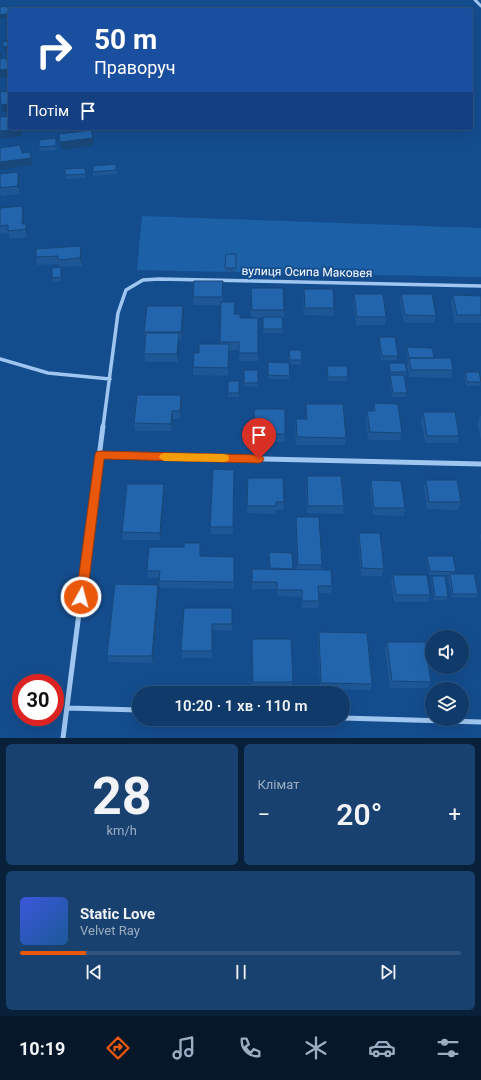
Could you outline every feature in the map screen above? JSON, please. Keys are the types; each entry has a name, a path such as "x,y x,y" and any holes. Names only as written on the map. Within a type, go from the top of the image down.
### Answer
{"street":[{"path":"475,0 481,6"},
{"name":"вулиця Осипа Маковея","path":"110,379 118,313 126,290 143,280 159,279 481,286"},
{"path":"0,358 48,373 110,379 63,738"},
{"path":"100,455 481,464"},
{"path":"67,708 132,710"},
{"path":"350,718 481,722"}],"shaded area":[{"path":"142,216 481,228 481,277 137,270"}],"building":[{"path":"7,6 8,13 0,15 0,7"},
{"path":"8,41 8,46 4,47 2,42"},
{"path":"6,58 8,69 0,70 0,59"},
{"path":"8,91 8,104 1,105 0,92"},
{"path":"8,116 8,130 10,130 0,131 0,117"},
{"path":"91,130 93,138 60,142 59,134"},
{"path":"56,138 56,146 39,147 39,140"},
{"path":"20,145 22,153 30,152 31,158 0,162 0,148"},
{"path":"116,164 116,170 93,172 93,166"},
{"path":"85,168 86,174 65,175 65,169"},
{"path":"18,172 18,186 0,188 0,174"},
{"path":"23,206 22,224 26,224 26,229 8,231 8,225 0,226 0,208"},
{"path":"81,246 80,258 58,260 58,256 36,257 36,249"},
{"path":"226,254 236,254 236,268 225,268"},
{"path":"61,267 61,277 52,278 52,268"},
{"path":"194,281 223,281 222,297 193,297"},
{"path":"251,288 283,288 284,310 252,310"},
{"path":"304,289 333,289 334,308 305,308"},
{"path":"354,294 383,294 386,317 357,317"},
{"path":"401,294 432,294 436,316 405,315"},
{"path":"453,295 481,296 481,315 457,315"},
{"path":"221,302 235,302 234,314 240,314 240,318 258,318 258,353 239,353 239,342 220,342"},
{"path":"147,306 183,306 181,332 144,332"},
{"path":"263,317 282,317 283,329 263,329"},
{"path":"146,333 179,333 177,354 144,354"},
{"path":"379,337 395,337 398,356 382,356"},
{"path":"199,344 229,344 228,368 193,367 194,353 199,353"},
{"path":"407,347 432,348 434,358 409,358"},
{"path":"289,350 301,350 302,360 290,360"},
{"path":"409,358 451,358 453,370 411,370"},
{"path":"268,362 289,363 290,376 268,375"},
{"path":"389,363 405,363 407,372 390,372"},
{"path":"327,366 347,366 348,377 328,377"},
{"path":"244,370 258,370 258,383 244,383"},
{"path":"465,372 479,372 481,382 467,382"},
{"path":"390,375 404,375 407,393 393,393"},
{"path":"228,381 239,381 239,393 228,393"},
{"path":"137,395 181,395 180,411 172,411 171,424 134,423"},
{"path":"374,403 398,404 402,433 370,432 367,411 375,411"},
{"path":"306,404 343,404 346,438 297,437 296,419 307,419"},
{"path":"254,409 285,409 285,434 255,434"},
{"path":"423,412 455,412 459,436 427,436"},
{"path":"213,469 234,470 233,527 210,527"},
{"path":"307,476 341,476 344,506 308,506"},
{"path":"248,478 283,478 284,502 276,502 276,506 247,506"},
{"path":"371,480 401,481 405,508 374,508"},
{"path":"426,480 457,480 461,502 429,502"},
{"path":"127,484 164,484 160,533 122,532"},
{"path":"296,517 319,517 322,565 298,565"},
{"path":"359,533 380,533 384,569 362,568"},
{"path":"184,543 200,543 200,556 234,557 234,582 159,581 160,571 147,571 149,547 184,547"},
{"path":"269,552 292,553 293,569 270,568"},
{"path":"427,556 453,556 456,572 430,571"},
{"path":"252,569 331,570 332,586 318,586 319,601 302,601 302,590 277,590 277,582 252,582"},
{"path":"450,574 474,574 478,594 453,594"},
{"path":"393,575 427,575 430,595 396,595"},
{"path":"432,576 445,576 448,597 435,597"},
{"path":"115,584 158,585 152,656 107,656"},
{"path":"184,608 232,608 232,624 212,624 212,651 181,651"},
{"path":"319,632 367,633 372,684 321,683"},
{"path":"252,639 291,639 293,682 253,682"},
{"path":"387,642 425,642 425,674 430,674 431,682 392,681"}],"slow traffic":[{"path":"164,457 224,458"}],"route":[{"path":"81,597 100,455 259,459"}]}
